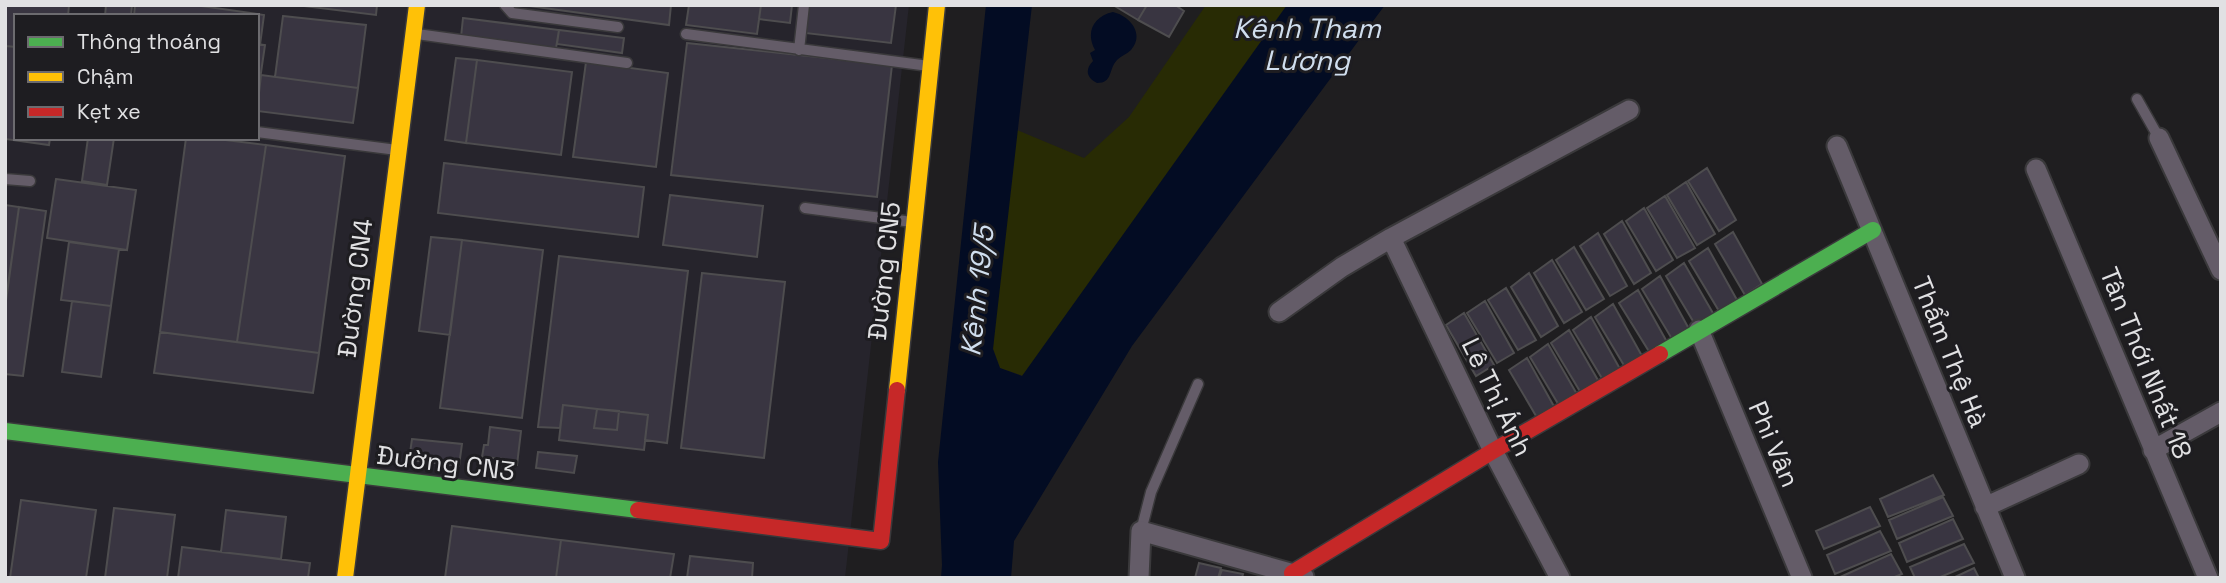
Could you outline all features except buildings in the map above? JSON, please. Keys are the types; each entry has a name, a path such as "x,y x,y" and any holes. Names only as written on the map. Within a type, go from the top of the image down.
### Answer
{"street":[{"name":"Đường CN4","path":"345,578 417,5"},
{"name":"Đường CN5","path":"881,541 937,5"},
{"path":"1279,312 1342,267 1391,238 1629,110"},
{"path":"2159,138 2221,270"},
{"name":"Thẩm Thệ Hà","path":"1837,146 2015,578"},
{"name":"Tân Thới Nhất 18","path":"2036,169 2208,578"},
{"path":"1139,578 1141,531 1300,575 1493,451 1873,230"},
{"name":"Lê Thị Ánh","path":"1391,238 1493,451 1560,578"},
{"name":"Phi Vân","path":"1699,330 1802,578"},
{"path":"2153,450 2221,412"},
{"name":"Đường CN3","path":"5,431 881,541"},
{"path":"1984,507 2079,464"}],"lane":[{"path":"505,5 512,13 618,27"},
{"path":"799,50 804,5"},
{"path":"412,34 627,62"},
{"path":"686,34 930,66"},
{"path":"2137,99 2159,138"},
{"path":"259,131 398,150"},
{"path":"5,179 30,181"},
{"path":"805,208 913,222"},
{"path":"1141,531 1151,492 1198,384"}],"shaded area":[{"path":"5,5 909,5 845,578 5,578"}],"green space":[{"path":"1206,5 1287,5 1023,376 1000,368 993,349 994,328 1017,130 1084,158 1129,117"}],"water":[{"name":"Kênh Tham Lương","path":"986,5 1032,5 993,349 1000,368 1022,376 1287,5 1385,5 1132,346 1014,541 1011,578 941,578 938,462"},
{"path":"1113,12 1125,17 1134,26 1135,44 1114,64 1106,81 1097,83 1088,73 1093,61 1090,53 1095,50 1091,31 1096,21"}],"traffic: fast":[{"path":"1660,354 1873,230"},
{"path":"5,431 638,510"}],"traffic: slow":[{"path":"345,578 417,5"},
{"path":"897,390 937,5"}],"traffic: jam":[{"path":"1292,573 1660,354"},
{"path":"638,510 881,541 897,390"}],"water label":[{"name":"Kênh 19/5","path":"977,291"}]}
